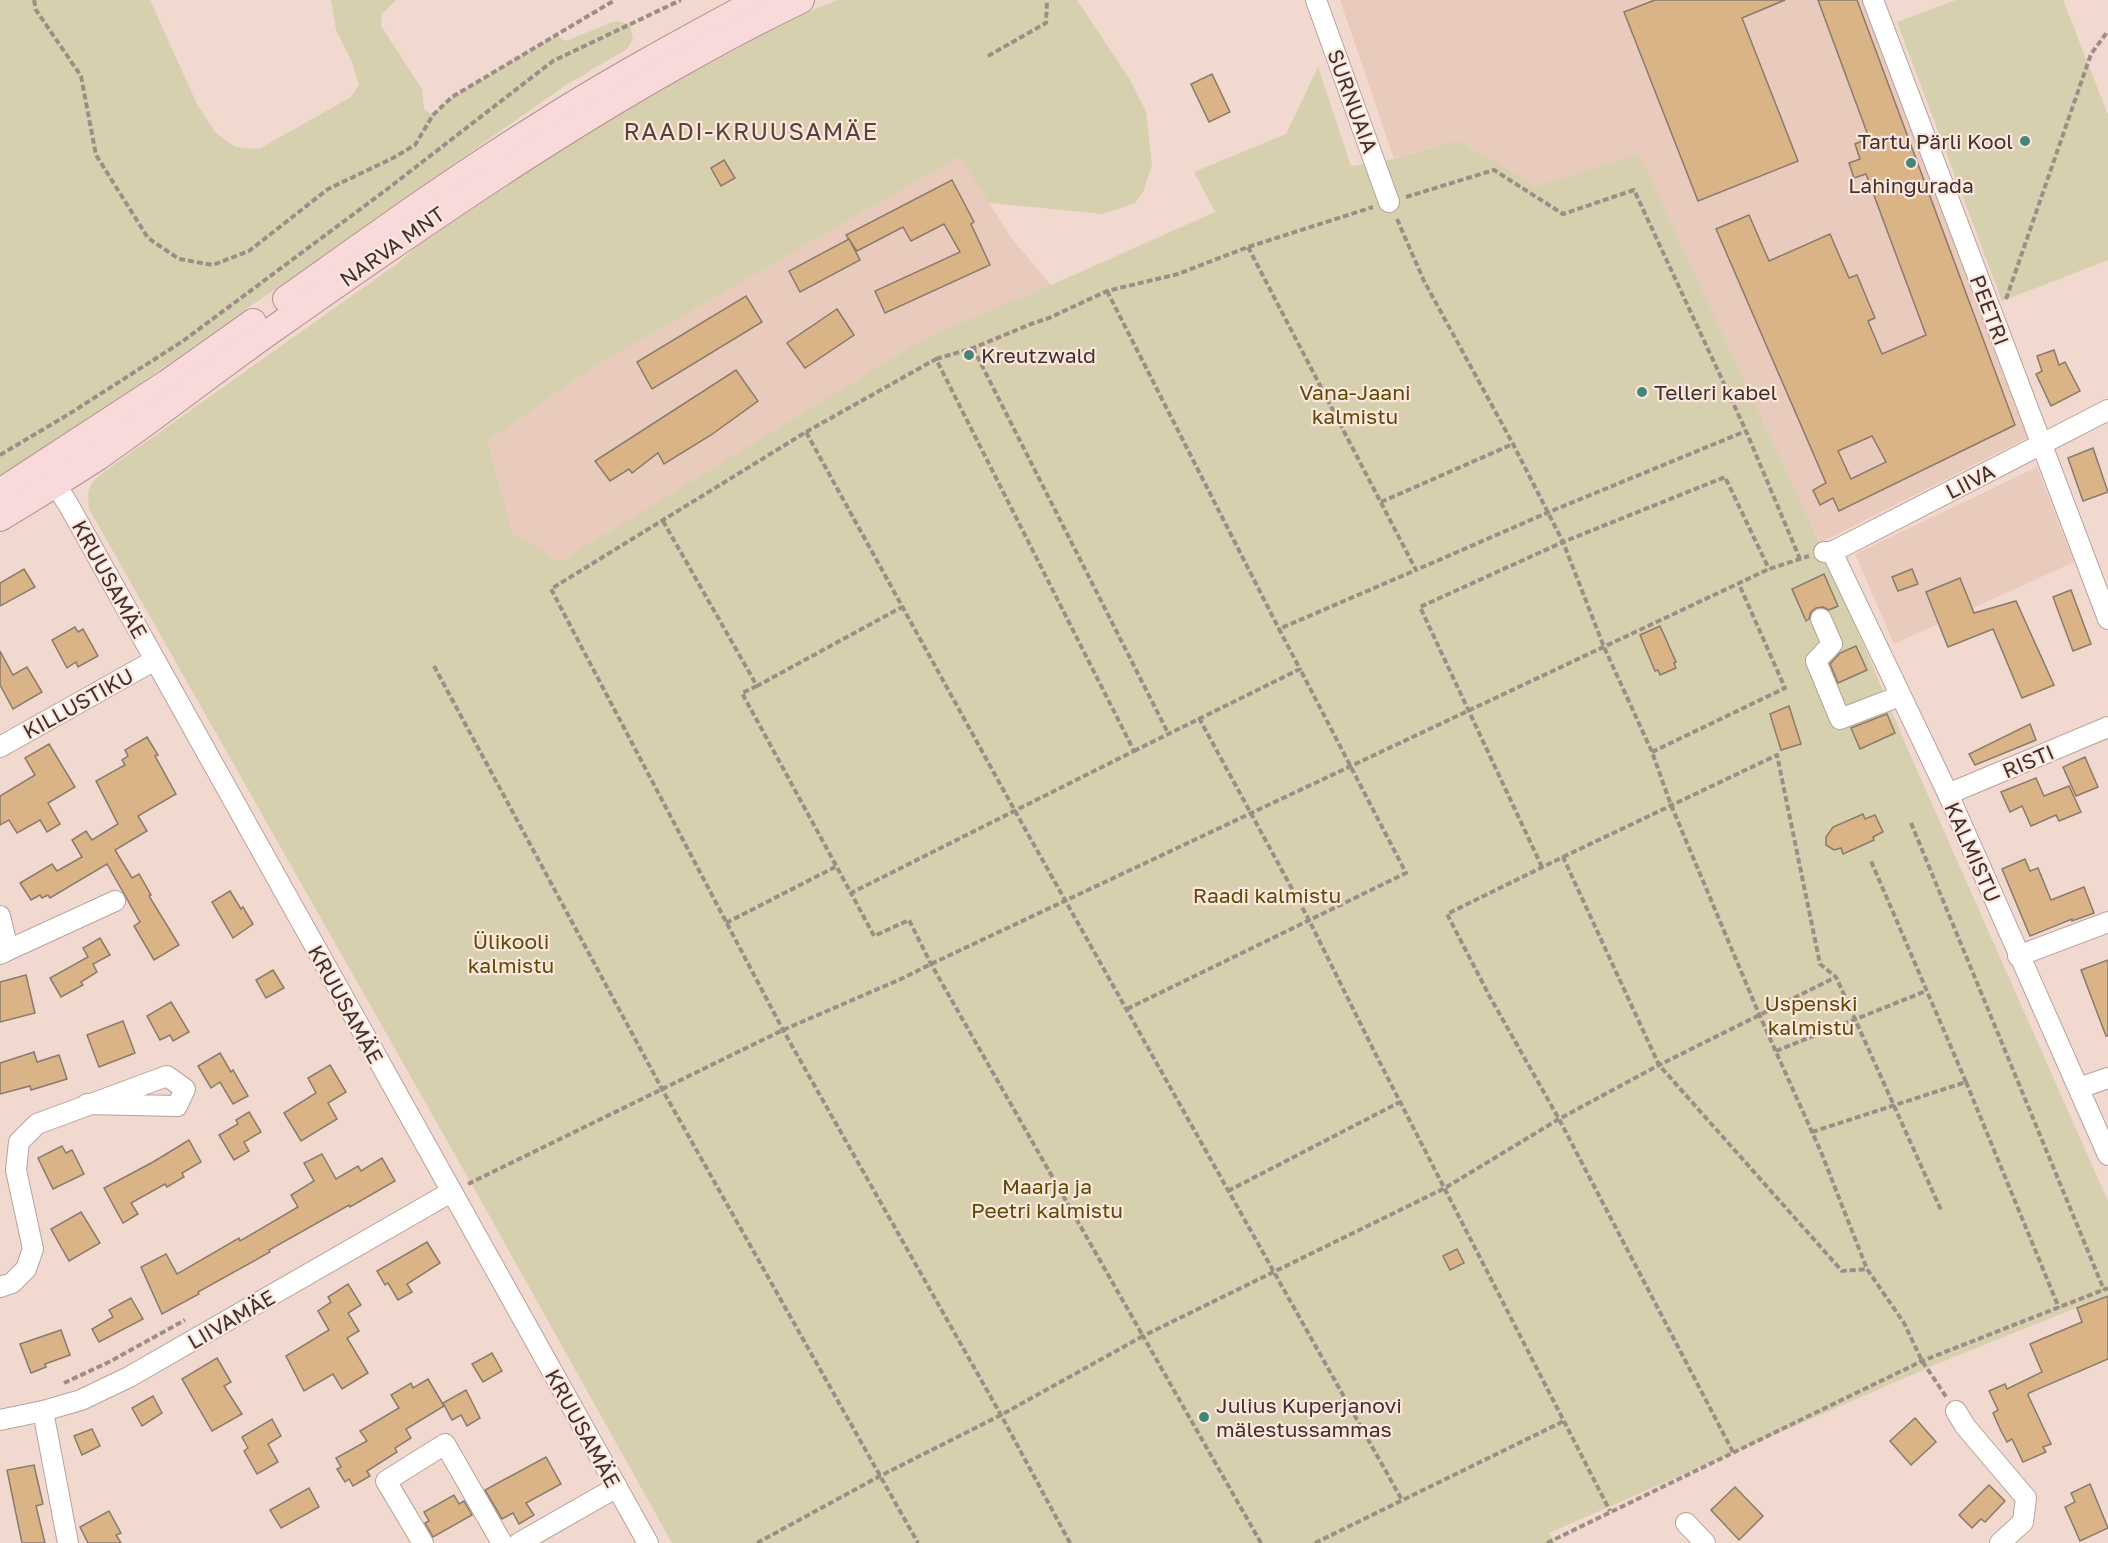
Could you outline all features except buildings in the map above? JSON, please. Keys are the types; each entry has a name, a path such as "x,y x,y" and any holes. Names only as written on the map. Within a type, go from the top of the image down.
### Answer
{"main road":[{"name":"NARVA MNT","path":"0,518 49,474 167,383 388,225 508,145 648,61 759,0"},
{"name":"NARVA MNT","path":"0,492 97,457 270,331 449,206 623,96 755,22 801,0"}],"street":[{"name":"SURNUAIA","path":"1316,0 1389,202"},
{"name":"PEETRI","path":"1873,0 2108,619"},
{"name":"LIIVA","path":"1828,552 2108,410"},
{"name":"KRUUSAMÄE","path":"49,474 648,1543"},
{"name":"KALMISTU","path":"1828,552 1948,794 2108,1155"},
{"path":"1821,619 1832,644 1816,661 1840,719 1900,696"},
{"name":"KILLUSTIKU","path":"0,747 155,660"},
{"name":"RISTI","path":"1948,794 2108,727"},
{"path":"2,953 115,901"},
{"path":"0,916 6,941 2,953"},
{"path":"2018,956 2108,922"},
{"path":"2079,1088 2108,1078"},
{"path":"0,1287 12,1283 26,1269 33,1249 16,1170 19,1142 37,1124 87,1104"},
{"name":"LIIVAMÄE","path":"0,1420 81,1400 129,1377 451,1192"},
{"path":"43,1411 68,1543"},
{"path":"1956,1411 1965,1426 2026,1498 2023,1522 2000,1543"},
{"path":"423,1543 386,1481 446,1444 502,1543"},
{"path":"519,1543 617,1487"},
{"path":"1686,1523 1705,1543"}],"path":[{"path":"34,0 36,10 81,76 96,154 148,238 179,259 213,265 249,251 328,189 415,145 434,116 452,97 615,0"},
{"path":"0,455 183,341 553,62 681,0"},
{"path":"988,56 1046,23 1047,0"},
{"path":"1997,328 2091,54 2108,31"},
{"path":"1070,1543 1001,1415 783,1030 551,589 806,432 936,359 973,348 1107,291 1178,273 1248,247 1494,170 1563,214 1634,190 1746,431 1800,559"},
{"path":"1389,202 1425,281 1563,542 1604,647 1652,752 1671,805 1759,1014 1812,1132 1867,1269 1904,1323 1922,1361 1956,1411"},
{"path":"1248,247 1416,570"},
{"path":"1107,291 1406,873 1127,1009"},
{"path":"973,348 1168,733"},
{"path":"936,359 1134,751"},
{"path":"1279,628 1549,512 1746,431"},
{"path":"806,432 1015,811 1402,1500"},
{"path":"1381,502 1513,444"},
{"path":"1542,867 1420,607 1563,542 1725,477 1769,569"},
{"path":"663,521 757,686"},
{"path":"451,1192 783,1030 902,980 931,964 1350,765 1769,569 1828,552"},
{"path":"1652,752 1785,688 1739,584"},
{"path":"902,607 742,693 874,936 909,920 931,964 1261,1543"},
{"path":"434,666 662,1089 918,1543"},
{"path":"851,893 1300,669"},
{"path":"1199,718 1309,920 1610,1511"},
{"path":"1733,1452 1559,1119 1490,997 1447,914 1777,755 1820,964 1836,977 1941,1210"},
{"path":"1548,1543 1922,1361 2106,1289 1911,823"},
{"path":"1563,857 1659,1065 1842,1271 1867,1269"},
{"path":"1871,861 1966,1082 2059,1308"},
{"path":"726,923 837,866"},
{"path":"757,1543 880,1476 1001,1415 1143,1336 1445,1188 1559,1119 1659,1065 1836,977"},
{"path":"1776,1051 1926,991"},
{"path":"1812,1132 1966,1082"},
{"path":"1228,1191 1400,1102"},
{"path":"61,1384 109,1362 193,1316"},
{"path":"1315,1543 1564,1421"}],"shaded area":[{"path":"1340,0 1864,0 2029,437 1820,543 1639,155 1536,186 1458,140 1394,159"},
{"path":"959,157 1013,240 1051,285 928,336 560,563 512,532 488,441 589,370"},
{"path":"2037,467 2074,562 1894,644 1855,554"}],"green space":[{"path":"0,0 150,0 197,104 215,132 235,147 259,149 351,97 359,85 352,62 336,30 331,0 396,0 382,14 381,26 422,89 424,109 433,115 452,97 556,35 566,41 615,21 630,24 633,39 627,49 566,85 78,427 0,475"},
{"name":"Raadi kalmistu","path":"837,0 1077,0 1130,80 1146,111 1152,165 1143,192 1135,203 1103,214 989,203 959,157 589,370 488,441 512,532 560,562 928,336 1051,285 1215,212 1194,172 1286,134 1318,67 1351,166 1395,159 1458,140 1536,186 1639,154 1824,552 1912,759 2108,1201 2108,1295 1932,1366 1549,1533 1556,1543 672,1543 89,509 88,496 92,483 105,471 398,263 421,242 553,153 694,72 801,15"},
{"name":"Tartu Pärli Kool","path":"1956,0 2063,0 2108,115 2108,260 2002,301 1897,22"}],"place":[{"name":"Tartu Pärli Kool","path":"2025,141"},
{"name":"Lahingurada","path":"1911,163"},
{"name":"Kreutzwald","path":"969,355"},
{"name":"Telleri kabel","path":"1642,392"},
{"name":"Julius Kuperjanovi mälestussammas","path":"1204,1417"}],"district":[{"name":"RAADI-KRUUSAMÄE","path":"751,130"}],"park label":[{"name":"Vana-Jaani kalmistu","path":"1355,404"},
{"name":"Ülikooli kalmistu","path":"511,953"},
{"name":"Uspenski kalmistu","path":"1811,1015"},
{"name":"Maarja ja Peetri kalmistu","path":"1047,1198"}]}
